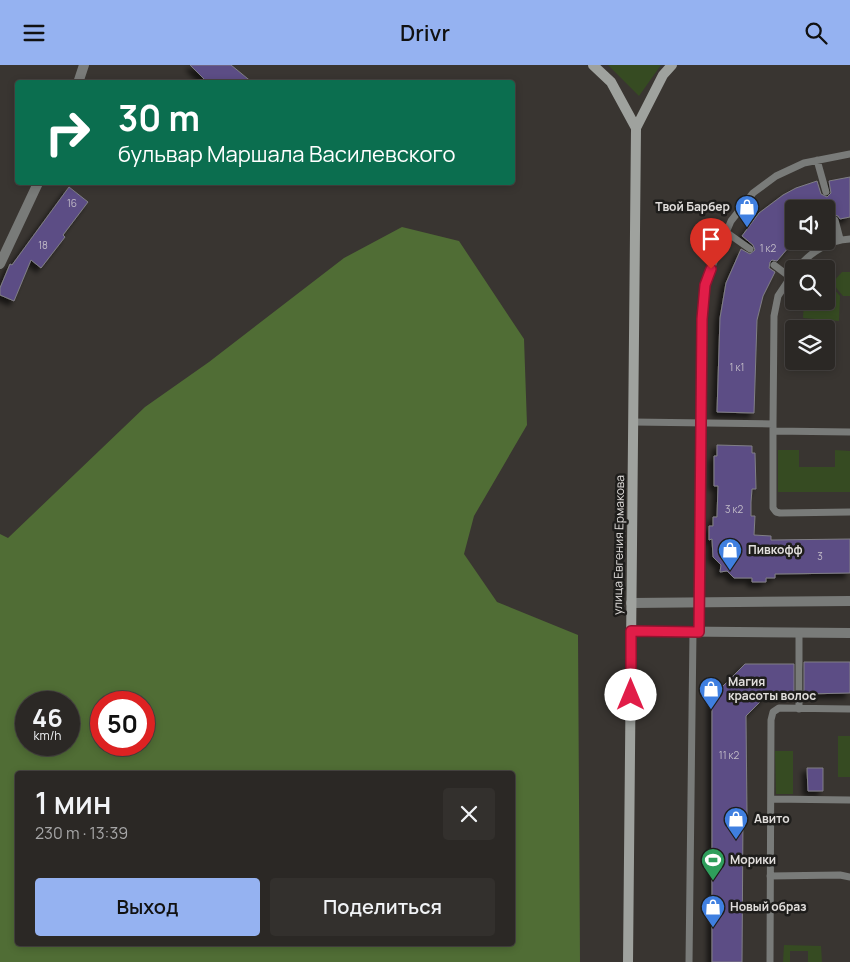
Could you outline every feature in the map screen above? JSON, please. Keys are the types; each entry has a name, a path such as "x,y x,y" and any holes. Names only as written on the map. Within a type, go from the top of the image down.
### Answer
{"main road":[{"name":"улица Евгения Ермакова","path":"593,65 611,82 636,128"},
{"name":"улица Евгения Ермакова","path":"628,962 636,128 663,75 672,65"}],"street":[{"path":"79,80 84,65"},
{"path":"0,264 37,185"},
{"path":"631,603 850,601"},
{"path":"631,631 850,633"}],"lane":[{"path":"689,962 696,632 699,602 702,319 705,285 731,221 753,193 776,176 804,163 850,154"},
{"path":"817,160 826,192"},
{"path":"835,223 840,239"},
{"path":"726,232 750,249"},
{"path":"803,260 819,249 840,239 850,239"},
{"path":"774,265 785,270"},
{"path":"785,285 778,296 774,316 773,508 776,512 780,513 850,512"},
{"path":"633,422 700,423 850,432"},
{"path":"799,633 799,709"},
{"path":"770,962 771,720 773,712 780,708 850,709"},
{"path":"771,799 850,800"},
{"path":"770,876 840,875 850,877"}],"green space":[{"path":"608,65 661,65 639,96"},
{"path":"402,227 459,241 524,339 527,425 474,516 464,554 497,602 578,635 580,962 0,962 0,534 8,538 145,407 209,362 344,258"},
{"path":"842,272 850,272 850,296 843,296 835,287 835,280"},
{"path":"835,290 840,296 839,321 803,318 803,310 835,310"},
{"path":"778,450 799,450 799,467 835,467 835,450 850,451 850,492 778,492"},
{"path":"838,736 850,736 850,777 838,777"},
{"path":"775,751 793,751 793,794 776,794"},
{"path":"784,945 821,946 822,962 808,962 808,951 790,951 790,962 783,962"}],"building":[{"path":"190,65 231,65 249,80 205,80"},
{"path":"850,177 850,217 840,219 835,215 835,200 785,200 786,250 777,261 772,260 770,262 769,268 775,272 763,296 757,320 754,413 717,412 720,318 726,283 741,249 750,254 755,250 753,245 742,236 759,213 783,195 796,188 817,181 821,194 827,197 831,193 829,181"},
{"path":"69,187 88,202 63,235 65,237 41,268 31,260 14,301 0,295 0,288 10,264 12,265"},
{"path":"717,445 752,446 752,453 755,453 756,489 752,489 751,502 751,516 755,516 754,535 771,536 771,540 850,539 850,573 775,574 775,578 766,578 766,582 752,582 752,578 734,578 727,571 720,572 721,565 713,557 712,539 709,540 709,526 713,526 713,517 717,517 718,486 714,486 714,456 717,456"},
{"path":"804,662 850,662 850,693 804,694"},
{"path":"745,664 794,664 794,694 768,694 746,716 747,815 743,815 742,962 712,962 712,697"},
{"path":"807,768 823,768 823,791 808,791"}],"place":[{"name":"Твой Барбер","path":"747,228"},
{"name":"Пивкофф","path":"730,571"},
{"name":"Магия красоты волос","path":"711,710"},
{"name":"Авито","path":"736,840"},
{"name":"Морики","path":"713,881"},
{"name":"Новый образ","path":"713,928"}],"route":[{"path":"631,695 631,631 699,632 702,319 705,285 711,269"}]}
